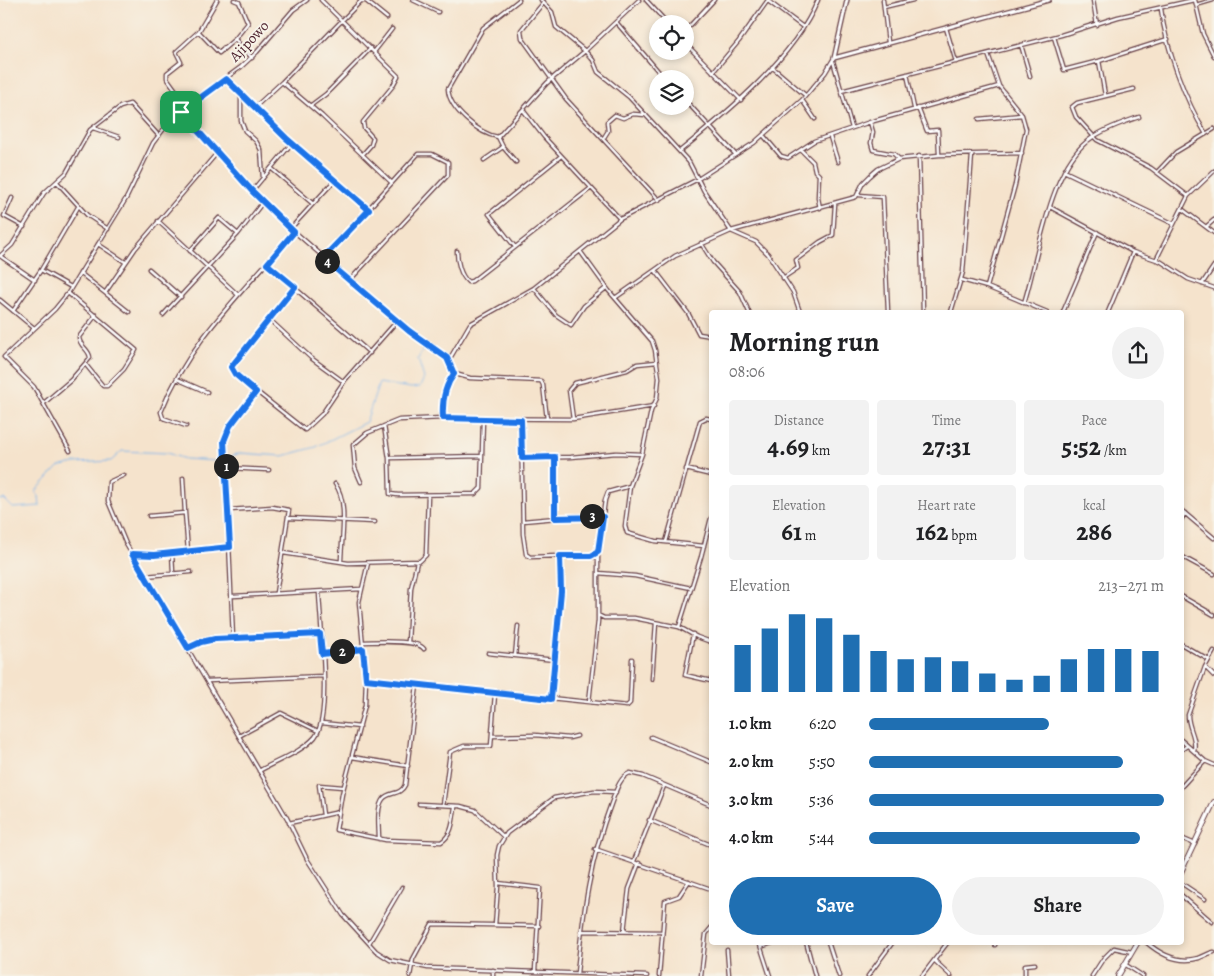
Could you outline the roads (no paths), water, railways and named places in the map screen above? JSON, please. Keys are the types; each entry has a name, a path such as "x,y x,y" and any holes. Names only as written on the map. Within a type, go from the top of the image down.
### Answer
{"main road":[{"path":"1184,866 1214,802"},
{"path":"1118,976 1136,945"}],"street":[{"path":"188,107 167,78 167,73 181,62 176,52 199,32 217,0"},
{"name":"Ajipowo","path":"44,404 29,380 4,357 55,309 68,293 108,229 159,136 181,112 252,58 300,1 306,0"},
{"path":"321,0 397,73 398,79 363,122 364,128 373,138 371,145 363,154"},
{"path":"255,107 364,0 387,18"},
{"path":"413,0 438,12"},
{"path":"516,162 503,147 498,137 484,133 459,111 450,99 448,89 483,28 519,0"},
{"path":"498,137 552,80 585,51 589,44 602,36 638,0"},
{"path":"646,0 660,15"},
{"path":"704,0 708,5"},
{"path":"694,21 714,0"},
{"path":"713,72 739,41 768,0 803,27"},
{"path":"680,152 740,100 772,67 803,27 818,0"},
{"path":"448,360 470,324 534,288 620,219 698,179 736,154 763,135 802,100 833,60 847,0"},
{"path":"883,0 888,42"},
{"path":"884,7 913,0"},
{"path":"833,60 888,42 1049,0"},
{"path":"1093,0 1097,24"},
{"path":"841,91 988,54 1132,14 1195,0 1203,34 1214,56"},
{"path":"1196,4 1213,0"},
{"path":"199,32 220,53 248,23 237,1"},
{"path":"659,200 566,99 520,34 543,1 552,12 556,27 585,51 593,60 598,72 613,83 646,115 689,162 731,231 754,241 762,247 793,292 799,310"},
{"path":"1161,9 1184,89 1206,134"},
{"path":"616,22 657,70"},
{"path":"946,28 956,62"},
{"path":"374,52 392,29"},
{"path":"1053,36 1062,69 1099,61 1168,38"},
{"path":"235,39 252,58"},
{"path":"1021,45 1030,76"},
{"path":"310,106 326,94 371,48"},
{"path":"694,52 740,100"},
{"path":"987,287 1022,153 1026,130 1022,115 999,86 988,54"},
{"path":"833,60 852,128"},
{"path":"1099,61 1105,95"},
{"path":"772,67 806,96"},
{"path":"907,74 916,108 927,131 938,130 939,155"},
{"path":"226,79 292,143 369,210"},
{"path":"282,82 363,154 392,184"},
{"path":"763,135 784,158 788,158 814,141 852,128 916,108 999,86"},
{"path":"1134,89 1077,103 1072,107 1076,117 1093,137 1157,172 1188,196"},
{"path":"241,93 241,121 245,131 256,141 261,150 263,178"},
{"path":"802,100 815,119"},
{"path":"35,280 0,256 10,248 44,193 66,173 93,128 112,112 127,104 159,136"},
{"path":"694,109 736,154"},
{"path":"523,110 561,156 620,219"},
{"path":"181,112 252,191 294,232 397,321 448,360 454,374"},
{"path":"603,138 608,131 608,122 615,115 623,118 633,114 637,116 646,115"},
{"path":"979,119 1022,115"},
{"path":"1024,303 1050,207 1072,156 1093,137 1139,117"},
{"path":"870,122 873,132 871,142 874,150 894,154 899,159"},
{"path":"93,128 119,137"},
{"path":"1157,172 1176,152 1214,129"},
{"path":"830,137 838,162"},
{"path":"252,191 292,143"},
{"path":"484,160 503,147"},
{"path":"800,150 813,162 815,171 819,175 818,193 820,208"},
{"path":"323,258 369,210 420,152 432,154 448,162 449,172 445,177 349,281"},
{"path":"105,293 125,262 217,153"},
{"path":"859,196 864,183 870,176 884,166 899,159 939,155 1022,153"},
{"path":"952,310 961,280 972,155"},
{"path":"515,247 489,214 561,156"},
{"path":"919,156 923,310"},
{"path":"271,168 312,203"},
{"path":"1156,260 1188,196 1214,170"},
{"path":"1064,171 1174,224"},
{"path":"291,228 335,180"},
{"path":"57,182 95,222 108,229"},
{"path":"457,251 460,268 468,282 591,188"},
{"path":"615,298 675,256 731,231 859,196 883,196 888,310"},
{"path":"12,198 4,216 24,227"},
{"path":"163,316 209,268 263,202"},
{"path":"784,278 797,269 796,260 820,242 834,235 835,204"},
{"path":"13,311 35,280 78,206"},
{"path":"1050,207 1133,252 1156,260 1188,279 1214,288"},
{"path":"1182,209 1214,233"},
{"path":"190,251 219,218 238,234"},
{"path":"1206,226 1214,220"},
{"path":"158,221 238,294"},
{"path":"186,426 162,416 163,407 192,350 238,294 294,232"},
{"path":"1064,310 1097,232"},
{"path":"701,243 713,262 740,292 748,310"},
{"path":"98,244 125,262"},
{"path":"580,252 606,288 652,341 657,362 658,390 648,419 642,454 630,486 626,532 666,542 704,546"},
{"path":"1109,310 1133,252"},
{"path":"267,264 370,353"},
{"path":"1202,284 1214,266"},
{"path":"149,269 181,297"},
{"path":"41,270 71,287"},
{"path":"655,270 688,312 699,334 709,336"},
{"path":"80,273 129,312"},
{"path":"961,280 987,287 1042,310"},
{"path":"295,287 231,367 235,374 304,430 322,414 344,382 397,321"},
{"path":"534,288 556,315 570,325 584,306 606,288"},
{"path":"68,293 132,345 136,352 118,377 107,386 104,386 86,365"},
{"path":"0,300 34,328"},
{"path":"70,451 44,404 86,365 90,356 80,343 79,337 96,315"},
{"path":"270,320 311,358 344,382"},
{"path":"573,419 569,390 575,384 627,370 637,364 657,362"},
{"path":"443,418 443,399 448,382 454,374"},
{"path":"454,374 470,378 539,380 544,385 547,419"},
{"path":"177,379 207,392"},
{"path":"233,638 233,596 224,441 226,433 256,392"},
{"path":"361,482 355,468 353,445 362,436 399,420 443,418 573,419 654,406"},
{"path":"666,542 700,422 706,418 709,419"},
{"path":"384,426 389,458 390,494 478,493 482,482 483,419"},
{"path":"521,420 522,521 525,550 528,556 591,556 598,558"},
{"path":"522,458 616,453 642,454"},
{"path":"389,458 481,456"},
{"path":"555,457 555,518"},
{"path":"226,470 229,468 269,470"},
{"path":"686,469 709,475"},
{"path":"124,475 109,482 107,496 118,527 132,554 208,681 308,860 348,922 383,957 411,966 452,969 647,976"},
{"path":"183,478 188,550"},
{"path":"335,484 339,490 342,507 341,562"},
{"path":"589,702 598,621 598,552 603,517 608,492 630,486"},
{"path":"283,553 341,562 417,562 426,555 428,495"},
{"path":"229,510 286,508 289,510 276,593"},
{"path":"149,516 185,513"},
{"path":"1185,513 1214,538"},
{"path":"522,521 603,517"},
{"path":"289,518 375,522"},
{"path":"679,626 709,526"},
{"path":"132,554 142,555 230,547"},
{"path":"172,551 173,573"},
{"path":"591,556 598,552"},
{"path":"138,564 142,555"},
{"path":"551,699 561,591 560,556"},
{"path":"1184,558 1214,574"},
{"path":"408,642 410,638 411,588 417,562"},
{"path":"368,563 359,602 366,679 365,705 344,787 337,831 379,839 441,842 445,840 451,829 455,806"},
{"path":"145,576 191,572"},
{"path":"598,573 635,576 691,588"},
{"path":"233,596 361,590"},
{"path":"259,771 310,742 322,723 322,654 319,592"},
{"path":"1184,598 1214,615"},
{"path":"598,615 604,618 634,618 679,626 709,641"},
{"path":"598,621 604,618"},
{"path":"652,679 656,623"},
{"path":"515,656 518,626"},
{"path":"188,648 201,642 233,638 320,634"},
{"path":"692,634 685,675 709,681"},
{"path":"363,642 408,642 421,645 424,649"},
{"path":"1184,646 1209,660"},
{"path":"322,654 363,649"},
{"path":"1194,751 1196,740 1190,729 1188,714 1205,667 1214,651"},
{"path":"488,653 555,660"},
{"path":"366,679 495,694 629,706 632,659"},
{"path":"1205,667 1214,676"},
{"path":"208,681 322,676"},
{"path":"379,839 381,801 384,797 399,793 404,788 417,685"},
{"path":"443,805 450,752 470,745 489,748 492,744 495,694"},
{"path":"239,736 281,713 318,731"},
{"path":"322,723 360,727"},
{"path":"492,736 535,735 569,738 576,736"},
{"path":"651,737 709,761"},
{"path":"1184,743 1206,761 1214,765"},
{"path":"352,757 408,766"},
{"path":"1184,784 1206,761"},
{"path":"577,973 585,898 596,849 616,792 624,776 630,773 643,776 709,804"},
{"path":"323,815 319,785 344,787"},
{"path":"634,861 664,786"},
{"path":"496,925 498,846 511,829 554,798 594,792 616,792"},
{"path":"419,804 455,806 477,812 482,819 504,837"},
{"path":"289,823 339,812"},
{"path":"650,820 709,844"},
{"path":"1184,839 1195,844"},
{"path":"596,849 709,888"},
{"path":"624,931 629,889 640,863"},
{"path":"659,976 666,901 679,896 689,881"},
{"path":"498,883 540,888 535,971"},
{"path":"1184,886 1204,899"},
{"path":"370,943 402,887"},
{"path":"1184,898 1212,922"},
{"path":"410,976 415,954 432,924 539,926"},
{"path":"701,976 706,934 709,930"},
{"path":"581,931 662,932"},
{"path":"767,945 761,947 770,976"},
{"path":"807,945 815,976"},
{"path":"829,945 839,976"},
{"path":"868,976 890,945"},
{"path":"922,976 946,945"},
{"path":"1150,945 1162,954 1181,961 1200,958 1214,952"},
{"path":"1210,953 1214,947"},
{"path":"1092,976 1103,959 1114,948 1132,952"},
{"path":"727,950 729,976"},
{"path":"935,961 951,976"},
{"path":"1025,976 1025,965 1035,964"},
{"path":"1124,964 1143,976"},
{"path":"451,976 452,969"},
{"path":"492,976 493,970"}],"waterway":[{"path":"0,500 4,499 13,508 40,506 39,496 35,492 58,467 75,463 111,461 122,451 167,453 185,459 218,461 240,453 283,456 316,447 366,422 379,383 411,388 420,387 424,378 418,359 425,346"}]}
